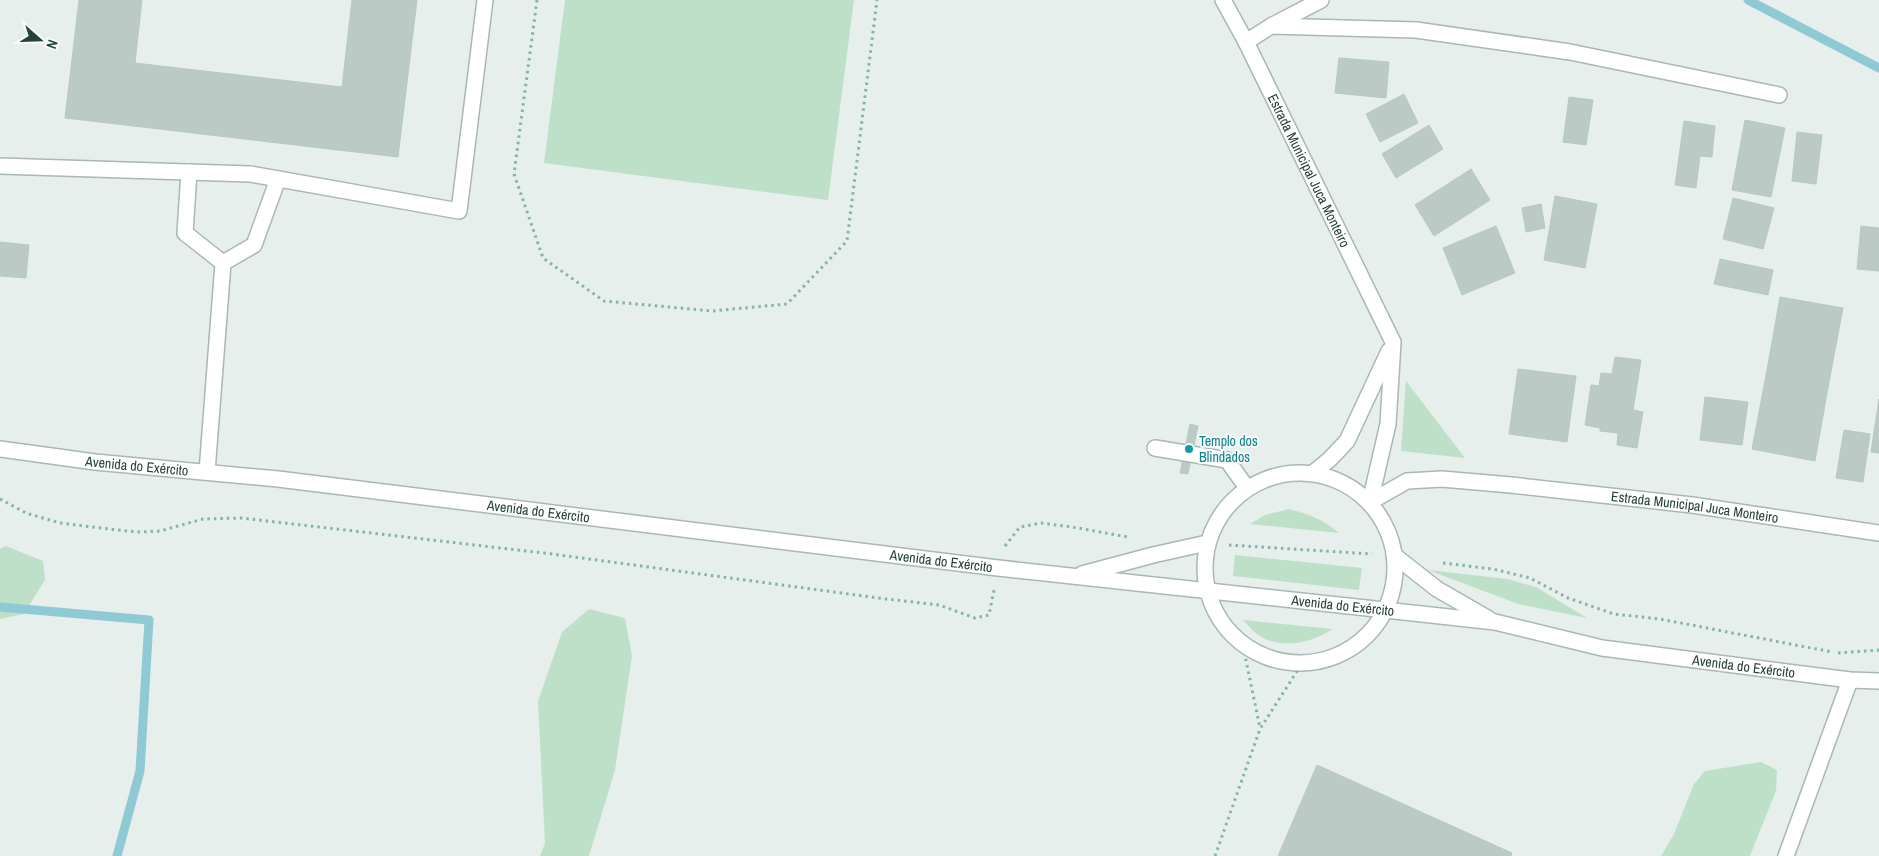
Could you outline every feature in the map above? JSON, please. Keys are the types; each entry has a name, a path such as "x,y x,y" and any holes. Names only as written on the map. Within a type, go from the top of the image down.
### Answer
{"street":[{"path":"0,166 250,174 460,211 485,0"},
{"name":"Estrada Municipal Juca Monteiro","path":"1223,0 1246,42 1394,342"},
{"path":"1246,42 1271,26 1321,0"},
{"path":"1271,26 1416,30 1570,52 1779,95"},
{"path":"189,172 185,233 223,263"},
{"path":"223,263 254,245 278,179"},
{"path":"207,472 223,263"},
{"path":"1313,473 1347,441 1394,342"},
{"path":"1370,502 1388,424 1394,342"},
{"path":"1155,448 1227,460 1247,488"},
{"name":"Avenida do Exército","path":"0,450 95,462 287,480 998,568 1495,622 1602,648 1850,680 1879,681"},
{"path":"1313,473 1344,483 1370,502 1387,527 1395,556 1394,588 1371,633 1357,649 1301,665 1270,661 1243,646 1220,622 1206,591 1204,567 1207,544 1222,512 1247,488 1279,475 1313,473"},
{"name":"Estrada Municipal Juca Monteiro","path":"1370,502 1407,481 1442,479 1692,505 1879,533"},
{"path":"1075,576 1153,554 1207,544"},
{"path":"1395,556 1437,589 1495,622"},
{"path":"1786,856 1850,680"}],"path":[{"path":"537,0 514,174 543,258 604,301 712,311 787,304 847,241 877,0"},
{"path":"1243,646 1260,729"},
{"path":"1215,856 1260,729 1301,665"}],"green space":[{"path":"565,0 854,0 828,200 544,163"},
{"path":"1406,381 1465,458 1401,451"},
{"path":"1289,509 1316,518 1328,524 1339,533 1250,524 1265,515"},
{"path":"6,546 43,561 45,580 24,614 0,619 0,549"},
{"path":"1235,555 1362,568 1359,590 1233,576"},
{"path":"1428,570 1507,579 1536,587 1587,618 1518,604"},
{"path":"589,609 625,618 632,656 615,770 589,856 540,856 545,843 538,701 562,632"},
{"path":"1243,620 1333,629 1315,638 1285,644 1266,639 1257,634"},
{"path":"1761,762 1777,770 1776,791 1750,856 1661,856 1674,834 1694,784 1705,771"}],"building":[{"path":"79,0 142,0 135,63 342,87 352,0 417,0 398,157 65,118"},
{"path":"1339,58 1389,62 1386,98 1335,93"},
{"path":"1404,94 1418,123 1380,142 1366,114"},
{"path":"1569,97 1593,100 1586,145 1563,142"},
{"path":"1745,120 1785,128 1771,197 1732,190"},
{"path":"1684,121 1715,126 1712,157 1700,156 1696,188 1675,185"},
{"path":"1429,125 1443,149 1396,178 1382,154"},
{"path":"1797,132 1822,135 1816,184 1792,181"},
{"path":"1471,169 1490,200 1434,236 1415,205"},
{"path":"1555,196 1597,204 1585,268 1544,260"},
{"path":"1733,198 1774,208 1763,249 1723,239"},
{"path":"1541,204 1545,228 1526,232 1522,208"},
{"path":"1496,226 1515,273 1462,295 1443,248"},
{"path":"1861,226 1879,228 1879,271 1857,269"},
{"path":"0,242 29,245 26,278 0,276"},
{"path":"1720,259 1773,270 1768,295 1714,284"},
{"path":"1780,297 1843,308 1829,382 1767,370"},
{"path":"1615,357 1641,360 1633,410 1643,412 1637,448 1617,445 1618,433 1600,431 1600,428 1585,425 1591,385 1599,386 1601,373 1612,374"},
{"path":"1518,369 1576,376 1567,442 1509,434"},
{"path":"1767,370 1829,382 1815,461 1752,449"},
{"path":"1705,397 1748,402 1742,445 1700,440"},
{"path":"1879,399 1879,453 1871,452"},
{"name":"Templo dos Blindados","path":"1190,424 1198,426 1188,474 1180,473"},
{"path":"1844,430 1870,434 1863,482 1836,478"},
{"path":"1317,765 1512,853 1511,856 1278,856"}],"waterway":[{"path":"1748,0 1879,68"},
{"path":"0,607 149,620 140,771 117,856"}],"place":[{"name":"Templo dos Blindados","path":"1189,449"}]}
